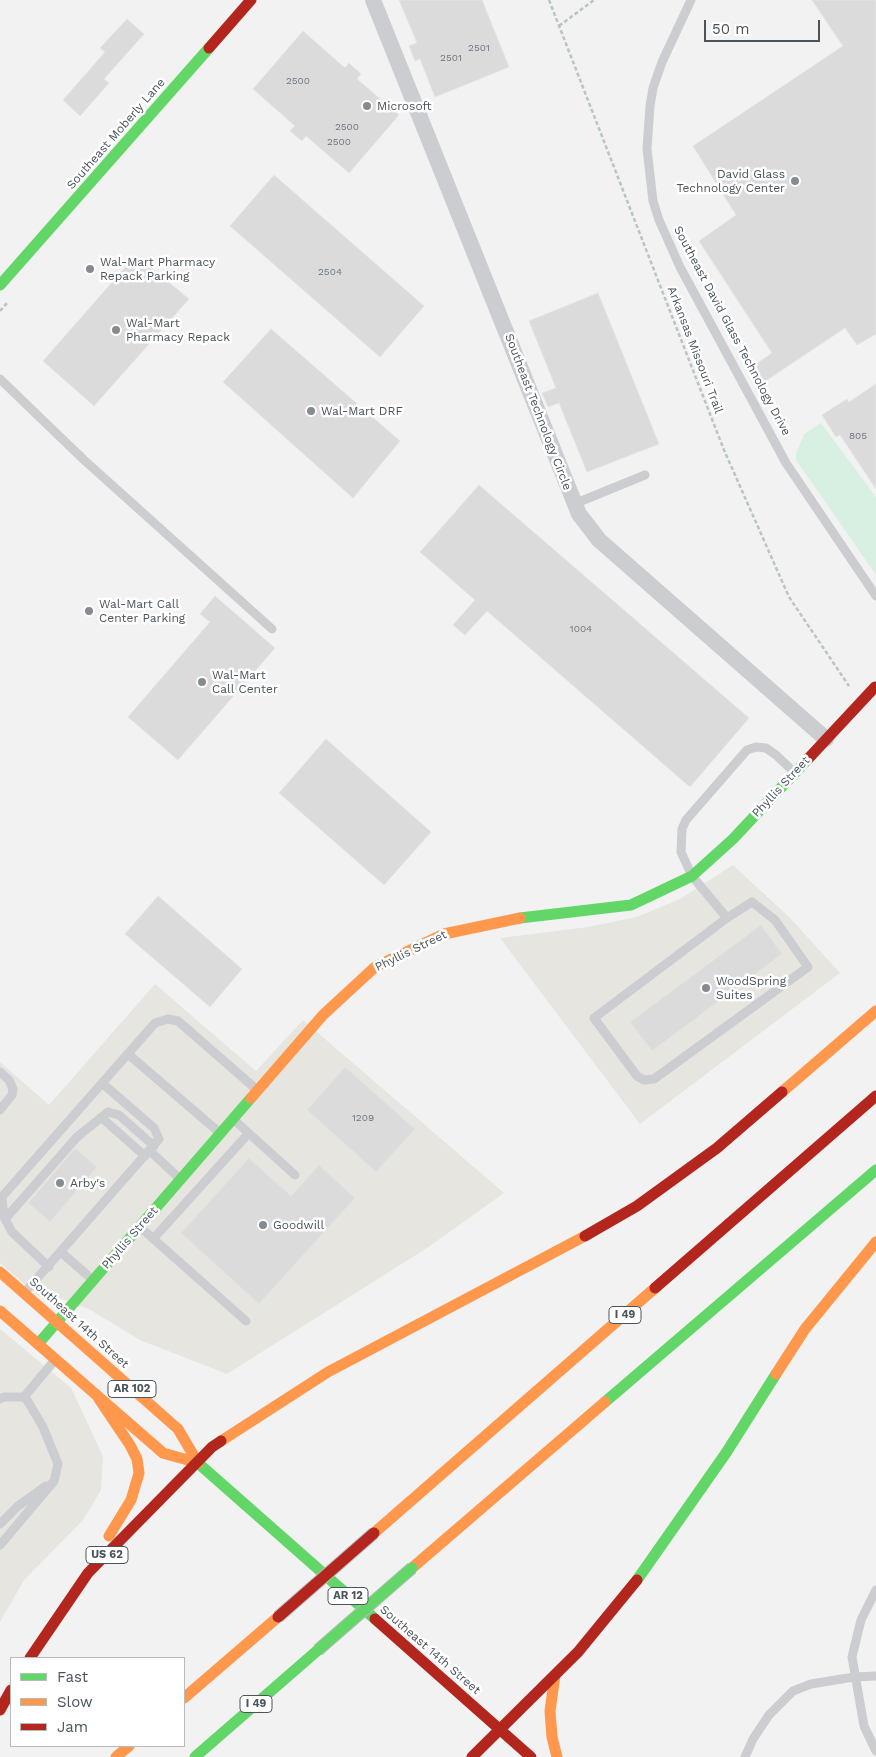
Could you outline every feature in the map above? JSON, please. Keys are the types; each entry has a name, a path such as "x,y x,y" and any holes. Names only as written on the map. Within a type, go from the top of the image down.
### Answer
{"main road":[{"name":"Southeast Moberly Lane","path":"0,285 250,0"},
{"path":"826,739 876,687"},
{"name":"Phyllis Street","path":"38,1344 323,1015 375,967 444,934 506,920 631,905 692,876 733,839 826,739"},
{"path":"198,1463 216,1444 328,1372 556,1252 637,1206 717,1148 876,1011"},
{"name":"I 49","path":"185,1697 876,1096"},
{"name":"I 49","path":"195,1757 876,1170"},
{"path":"472,1757 578,1652 646,1569 726,1453 805,1329 876,1242"},
{"name":"Southeast 14th Street","path":"0,1272 178,1429 198,1463 499,1730 532,1757"},
{"name":"Southeast 14th Street","path":"4,1321 38,1344 163,1453 198,1463"},
{"name":"US 62","path":"31,1657 88,1573 129,1505 136,1489 139,1473 137,1459 130,1445 99,1399"},
{"name":"US 62","path":"88,1573 198,1463"},
{"path":"555,1675 550,1711 552,1737 557,1757"},
{"path":"0,1710 10,1692"},
{"path":"116,1757 128,1747"}],"street":[{"name":"Southeast Technology Circle","path":"373,0 498,308 574,504 584,523 599,540 826,739"}],"lane":[{"name":"Southeast David Glass Technology Drive","path":"690,0 652,88 647,142 653,201 659,220 680,267 786,463 876,596"},
{"path":"0,379 83,459 272,629"},
{"path":"574,504 645,475"},
{"path":"727,918 692,876 681,852 682,830 686,820 738,758 747,750 756,747 766,748 776,754 794,772"},
{"path":"752,902 761,907 775,920 808,967 654,1079 644,1080 637,1076 594,1018 727,918 752,902"},
{"path":"49,1267 12,1232 6,1219 1,1198 155,1024 173,1019 258,1090"},
{"path":"128,1054 220,1133"},
{"path":"0,1072 9,1080 13,1089 12,1096 0,1110"},
{"path":"24,1293 62,1253 150,1151 158,1139 154,1128 102,1083"},
{"path":"6,1219 77,1137 108,1112 119,1115 150,1151 181,1179"},
{"path":"102,1118 150,1151"},
{"path":"233,1119 295,1175"},
{"path":"154,1239 248,1134"},
{"path":"140,1227 246,1321"},
{"path":"62,1253 93,1280"},
{"path":"0,1399 4,1397 24,1397 56,1360"},
{"path":"0,1545 54,1481 58,1464 43,1427 24,1397"},
{"path":"0,1524 25,1500 54,1481"},
{"path":"876,1590 862,1620 852,1657 864,1726 876,1751"},
{"path":"745,1757 753,1739 769,1715 793,1691 811,1684 854,1677 876,1676"}],"path":[{"name":"Arkansas Missouri Trail","path":"549,0 724,450 789,597 854,692"},
{"path":"559,26 594,0"}],"shaded area":[{"path":"733,865 789,917 840,973 640,1124 500,938 588,927 637,917 680,899"},
{"path":"155,984 256,1071 303,1020 504,1193 427,1248 227,1374 140,1340 89,1309 54,1296 40,1297 0,1263 0,1062 49,1105"},
{"path":"0,1329 71,1388 103,1456 101,1490 83,1520 24,1580 0,1622"}],"green space":[{"path":"821,423 876,497 876,575 796,460 796,454 804,434"}],"building":[{"path":"399,0 482,0 509,67 435,97 420,59 415,61 409,46 417,43"},
{"name":"David Glass Technology Center","path":"812,0 876,0 876,334 857,345 845,328 761,384 749,369 772,353 699,241 736,215 693,146 843,46"},
{"path":"127,19 144,34 104,79 109,83 80,116 63,100 105,52 100,48"},
{"path":"303,31 345,68 349,63 361,74 357,79 399,115 349,173 306,136 302,141 290,131 295,126 253,89"},
{"path":"274,175 424,306 380,357 230,226"},
{"name":"Wal-Mart Pharmacy Repack","path":"136,255 189,299 94,406 43,361"},
{"path":"598,293 659,444 587,472 559,403 548,407 542,393 556,388 529,321"},
{"name":"Wal-Mart DRF","path":"271,329 400,441 353,498 223,382"},
{"path":"876,384 876,489 840,435 836,437 822,415 847,399 849,402"},
{"path":"479,485 749,718 690,787 487,611 465,635 453,625 475,600 420,552"},
{"name":"Wal-Mart Call Center","path":"215,596 275,648 178,760 128,717 210,622 200,614"},
{"path":"326,739 431,832 384,885 279,793"},
{"path":"158,896 242,969 210,1007 125,934"},
{"name":"WoodSpring Suites","path":"761,925 782,954 652,1051 630,1022"},
{"path":"345,1067 415,1129 376,1172 307,1110"},
{"name":"Arby's","path":"75,1148 97,1167 50,1222 28,1203"},
{"path":"249,1158 291,1196 319,1165 355,1198 259,1304 181,1233"}],"traffic: fast":[{"path":"0,285 209,48"},
{"path":"520,918 631,905 692,876 733,839 807,760"},
{"path":"38,1344 251,1098"},
{"path":"605,1402 876,1170"},
{"path":"637,1580 726,1453 776,1374"},
{"path":"198,1463 375,1619"},
{"path":"318,1650 412,1568"},
{"path":"195,1757 318,1650"}],"traffic: slow":[{"path":"251,1098 323,1015 375,967 444,934 520,918"},
{"path":"782,1092 876,1011"},
{"path":"221,1441 328,1372 585,1236"},
{"path":"776,1374 805,1329 876,1242"},
{"path":"0,1272 178,1429 198,1463"},
{"path":"374,1533 655,1288"},
{"path":"0,1311 163,1453 198,1463"},
{"path":"99,1399 130,1445 137,1459 139,1473 131,1500 109,1536"},
{"path":"412,1568 605,1402"},
{"path":"185,1697 278,1617"},
{"path":"555,1675 550,1711 552,1737 557,1757"},
{"path":"116,1757 128,1747"}],"traffic: jam":[{"path":"209,48 251,0"},
{"path":"807,760 875,687"},
{"path":"585,1236 637,1206 717,1148 782,1092"},
{"path":"655,1288 876,1096"},
{"path":"31,1657 88,1573 212,1447 221,1441"},
{"path":"278,1617 374,1533"},
{"path":"472,1757 578,1652 637,1580"},
{"path":"375,1619 531,1757"},
{"path":"0,1710 10,1692"}],"place":[{"name":"Microsoft","path":"367,106"},
{"name":"David Glass Technology Center","path":"795,181"},
{"name":"Wal-Mart Pharmacy Repack Parking","path":"90,269"},
{"name":"Wal-Mart Pharmacy Repack","path":"116,330"},
{"name":"Wal-Mart DRF","path":"311,411"},
{"name":"Wal-Mart Call Center Parking","path":"89,611"},
{"name":"Wal-Mart Call Center","path":"202,682"},
{"name":"WoodSpring Suites","path":"706,988"},
{"name":"Arby's","path":"60,1183"},
{"name":"Goodwill","path":"263,1225"}]}
